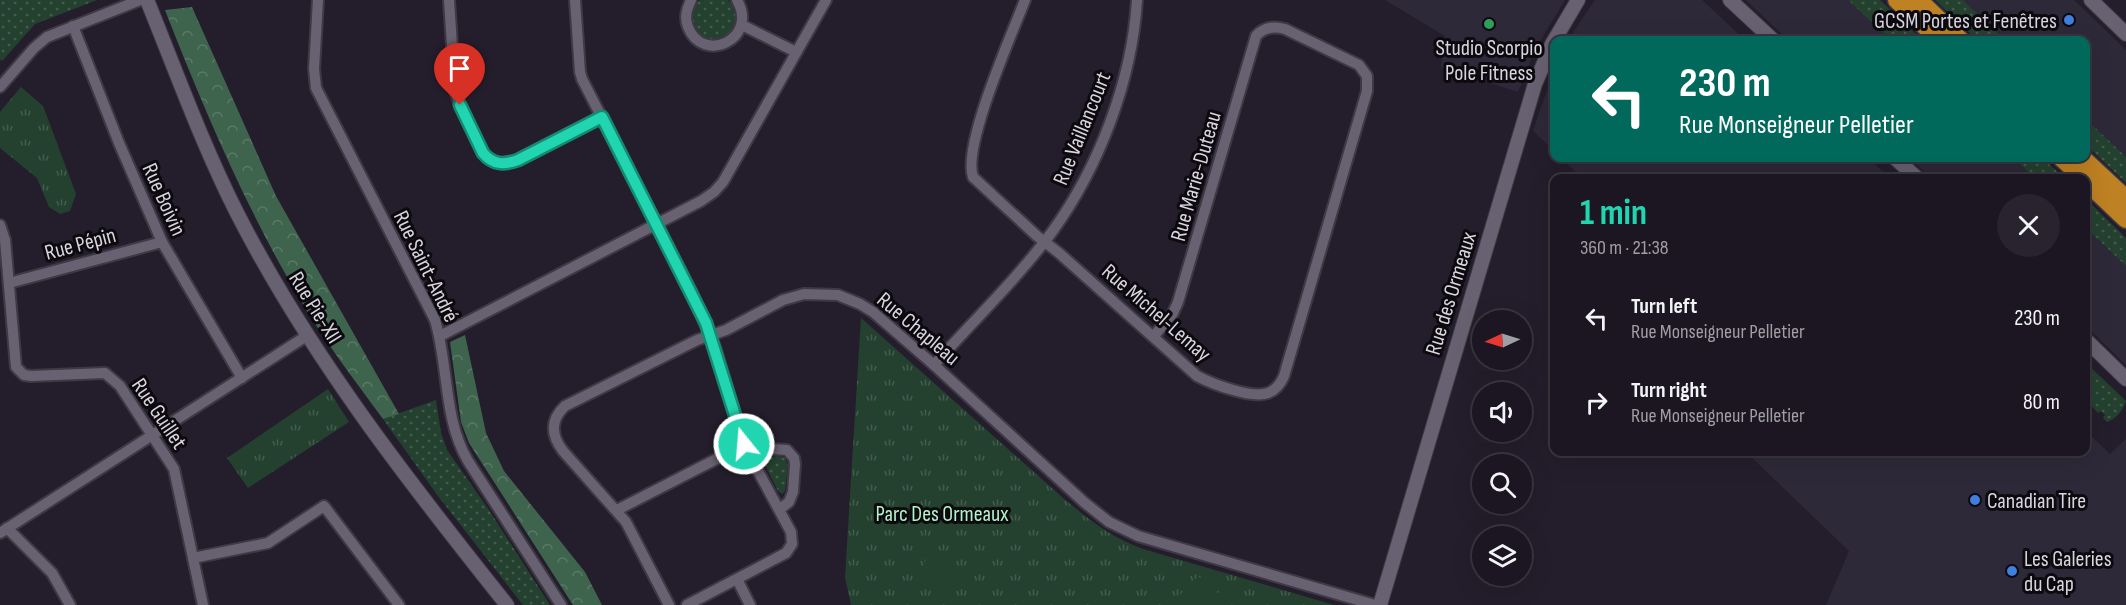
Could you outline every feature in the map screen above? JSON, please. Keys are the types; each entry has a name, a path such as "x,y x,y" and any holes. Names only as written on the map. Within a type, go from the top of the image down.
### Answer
{"highway":[{"path":"1898,0 1936,36"},
{"path":"1918,0 1956,36"},
{"path":"2066,162 2079,174"},
{"path":"2086,162 2126,199"},
{"path":"2090,185 2126,219"}],"street":[{"path":"0,87 38,44 51,35 140,0"},
{"name":"Rue Pie-XII","path":"147,0 201,136 232,204 270,274 308,336 405,474 507,605"},
{"name":"Rue Saint-André","path":"318,0 314,69 316,88 435,320 440,336 450,412 457,442 561,605"},
{"path":"449,0 455,91 483,153 489,159 497,163 518,160 602,117"},
{"path":"575,0 580,72 692,293 710,335 745,447 791,532 792,544 790,549 782,555 687,605"},
{"path":"692,0 687,8 687,23 690,32 705,44 714,45 731,40 737,34 742,24 741,9 737,0"},
{"path":"440,336 701,201 714,192 723,182 826,0"},
{"name":"Rue Michel-Lemay","path":"1025,0 982,111 971,171 977,182 1189,369 1208,382 1262,394 1275,389 1284,376 1368,83 1364,70 1359,65 1285,29 1270,27"},
{"name":"Rue Vaillancourt","path":"934,365 1044,242 1077,192 1110,119 1131,46 1137,0"},
{"name":"Rue des Ormeaux","path":"1557,36 1578,0"},
{"path":"1730,0 1769,36"},
{"path":"2091,0 2126,34"},
{"path":"742,24 796,52"},
{"name":"Rue Boivin","path":"73,26 119,143 162,242 242,378"},
{"name":"Rue Marie-Duteau","path":"1154,336 1173,313 1178,302 1254,44 1260,32 1270,27"},
{"name":"Rue des Ormeaux","path":"1378,605 1535,84 1550,49"},
{"path":"1899,162 1913,174"},
{"name":"Rue Guillet","path":"0,225 5,240 15,360 18,370 28,376 92,372 110,376 120,386 174,469 203,605"},
{"name":"Rue Pépin","path":"9,283 162,242"},
{"name":"Rue Chapleau","path":"669,605 630,528 617,510 559,446 553,432 555,420 565,406 697,340 726,330 783,300 815,294 838,296 861,304 873,312 1077,496 1109,522 1138,536 1378,605"},
{"path":"70,605 58,582 45,565 4,530 308,336"},
{"path":"2090,344 2126,379"},
{"path":"617,510 736,448 745,447 780,449 791,453 794,458 792,498 780,509"},
{"path":"193,558 268,543 324,506 399,605"},
{"path":"737,579 750,605"}],"shaded area":[{"path":"1385,0 1565,0 1536,48 1518,92 1441,67 1445,36"},
{"path":"1595,0 1702,0 1741,36 1571,36"},
{"path":"1746,0 1848,0 1887,36 1784,36"},
{"path":"1963,0 2074,0 2126,50 2126,157 2090,123 2090,36 2001,36"},
{"path":"1550,82 1550,147 1533,131"},
{"path":"1565,162 1872,162 1886,174 1578,174"},
{"path":"1913,162 2017,162 2031,174 1927,174"},
{"path":"2090,232 2126,266 2126,365 2090,330"},
{"path":"2090,435 2110,454 2126,439 2126,605 1826,605 1849,551 1750,456 2090,456"}],"green space":[{"path":"0,0 97,0 35,24 2,61 0,59"},
{"path":"700,0 728,0 736,11 737,21 732,30 725,36 715,39 705,38 697,32 692,15"},
{"path":"1848,0 1880,0 1918,36 1887,36"},
{"path":"1935,0 1963,0 2001,36 1973,36"},
{"path":"192,7 276,196 399,414 383,419 360,388 305,308 258,223 209,118 165,10"},
{"path":"21,87 43,106 76,194 70,211 60,214 49,207 37,178 0,148 0,112"},
{"path":"2090,123 2126,157 2126,183 2090,149"},
{"path":"2017,162 2047,162 2060,174 2031,174"},
{"path":"2090,203 2126,238 2126,266 2090,232"},
{"name":"Parc Des Ormeaux","path":"861,318 1063,498 1111,534 1143,549 1334,605 851,605 845,577"},
{"path":"465,335 486,433 504,471 585,572 602,605 573,605 469,443 461,422 450,342"},
{"path":"2090,367 2126,401 2119,414 2110,421 2107,422 2103,418 2105,415 2101,411 2098,413 2090,404"},
{"path":"328,389 349,422 248,488 227,458"},
{"path":"436,400 441,433 447,450 550,605 523,605 438,496 383,419"},
{"path":"777,456 785,458 788,465 785,491 782,494 778,491 764,463 766,458"},
{"path":"929,548 956,556 947,593 919,585"},
{"path":"1198,576 1232,605 1173,605"}],"place":[{"name":"GCSM Portes et Fenêtres","path":"2069,20"},
{"name":"Studio Scorpio Pole Fitness","path":"1489,24"},
{"name":"Canadian Tire","path":"1975,500"},
{"name":"Les Galeries du Cap","path":"2012,571"}],"route":[{"path":"460,105 483,153 497,163 518,160 602,117 706,323 744,444"}]}
